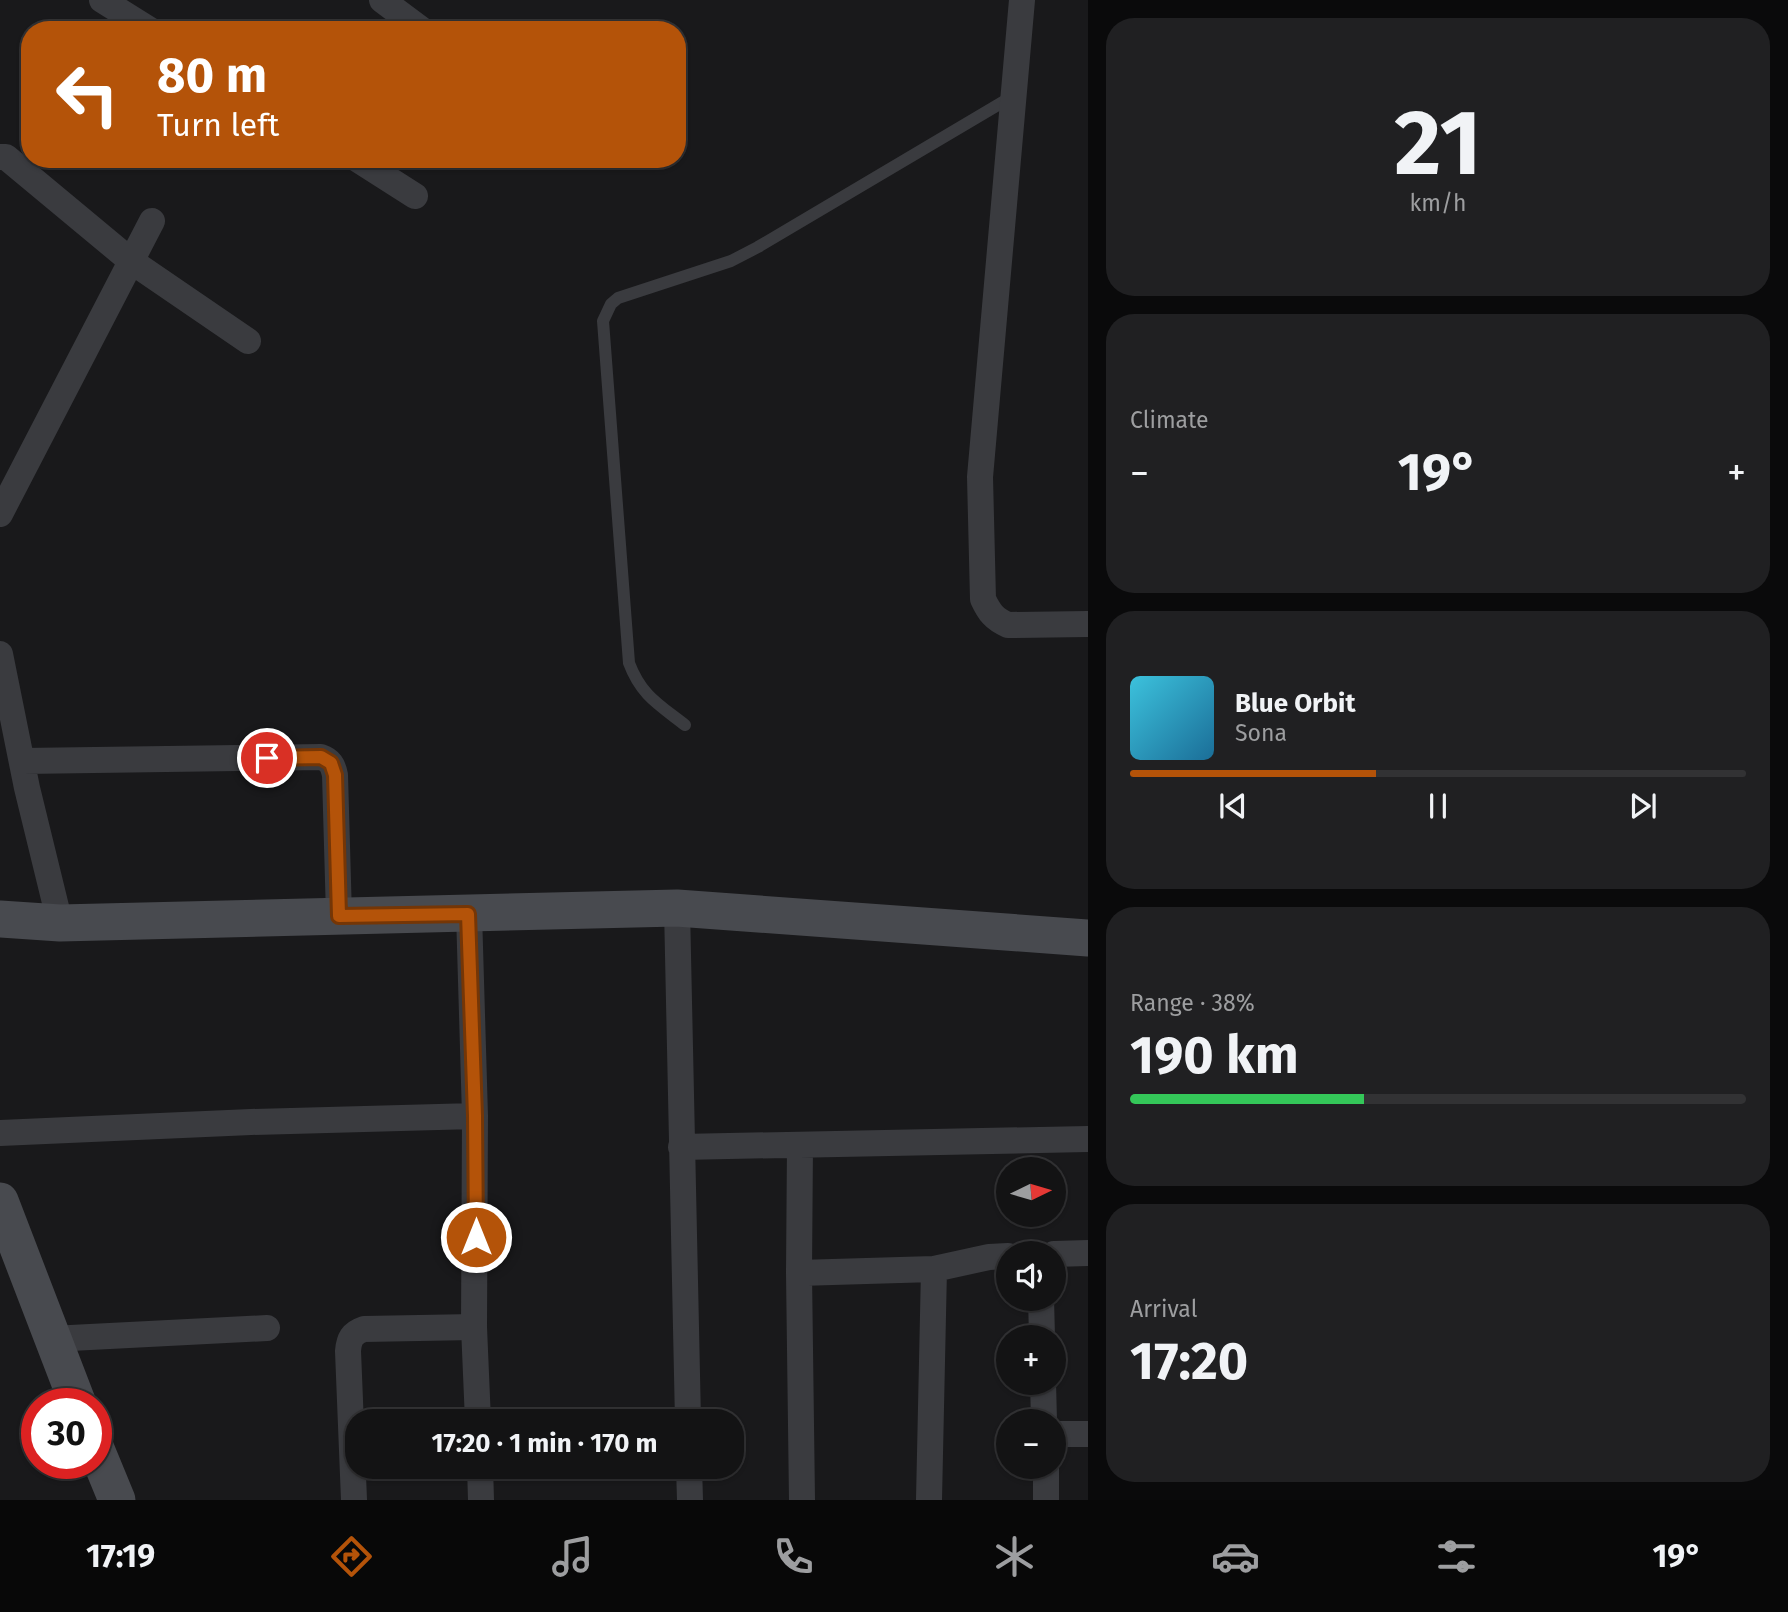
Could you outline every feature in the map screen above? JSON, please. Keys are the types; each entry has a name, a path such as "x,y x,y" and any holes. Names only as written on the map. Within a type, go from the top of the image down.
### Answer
{"street":[{"path":"102,0 136,21"},
{"path":"382,0 410,21"},
{"path":"1022,0 980,477 983,599 996,620 1008,625 1088,624"},
{"path":"0,157 6,158 131,261 248,341"},
{"path":"371,168 415,196"},
{"path":"0,514 152,220"},
{"path":"0,654 61,923"},
{"path":"23,761 308,757 327,759 335,775 339,916"},
{"path":"0,919 61,923 677,908 1088,938"},
{"path":"677,908 688,1409"},
{"path":"468,914 475,1116 474,1327 477,1409"},
{"path":"0,1133 475,1116"},
{"path":"681,1147 1088,1139"},
{"path":"800,1145 802,1500"},
{"path":"0,1201 71,1388"},
{"path":"1066,1254 1088,1253"},
{"path":"799,1273 934,1269 996,1257"},
{"path":"929,1500 934,1269"},
{"path":"354,1500 348,1351 350,1337 364,1329 474,1327"},
{"path":"51,1339 267,1328"},
{"path":"1066,1434 1088,1434"},
{"path":"108,1479 117,1500"},
{"path":"480,1479 481,1500"},
{"path":"689,1479 690,1500"},
{"path":"1045,1479 1046,1500"}],"lane":[{"path":"685,725 644,693 635,680 629,663 603,321 606,311 618,298 731,261 758,247 1014,96"}],"route":[{"path":"267,758 321,757 331,763 335,775 339,916 468,914 476,1237"}]}
